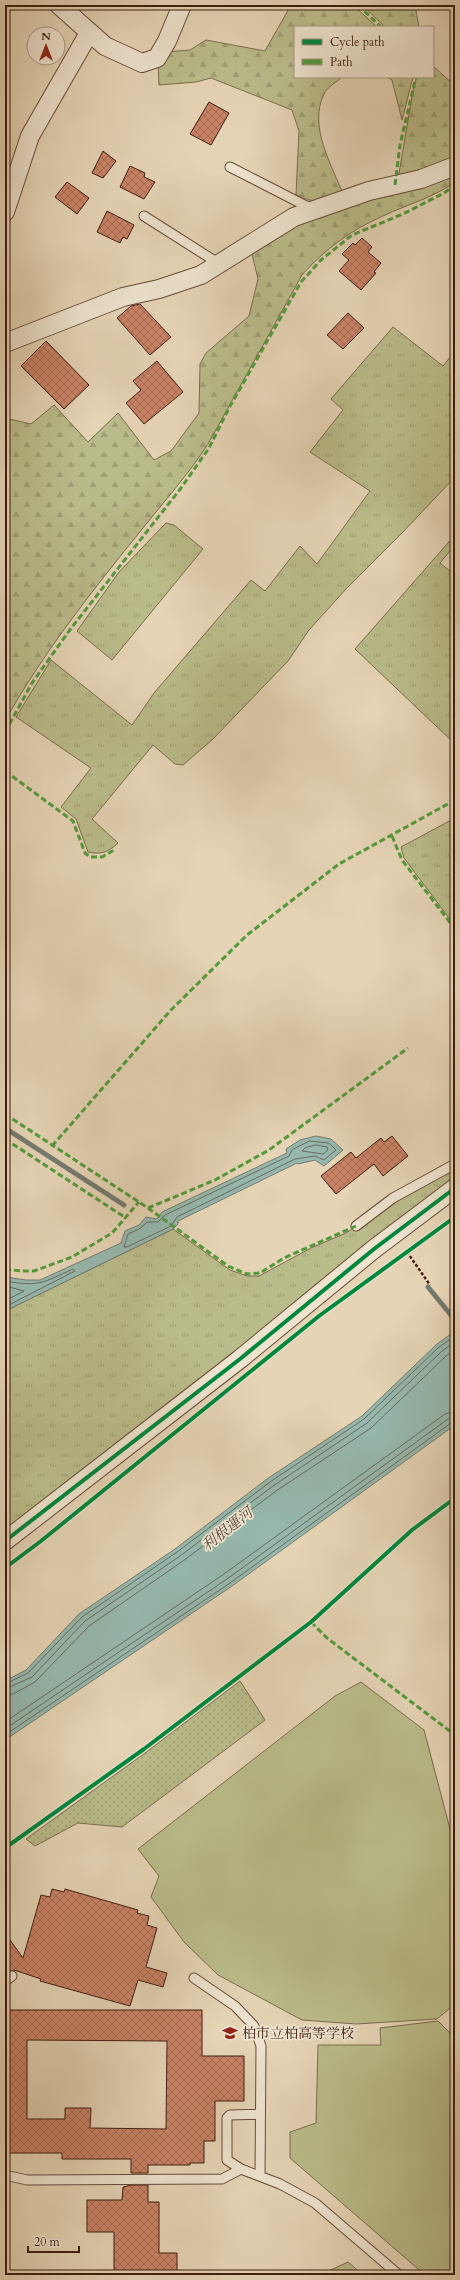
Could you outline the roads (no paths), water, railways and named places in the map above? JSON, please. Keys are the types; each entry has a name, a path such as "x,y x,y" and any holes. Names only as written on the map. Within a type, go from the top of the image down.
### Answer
{"street":[{"path":"59,5 105,46 142,63 157,58 167,41 182,5"},
{"path":"5,212 30,136 89,33"},
{"path":"5,343 122,297 160,289 201,275 294,217 368,191 422,180 455,166"},
{"path":"5,1541 240,1359 374,1249 455,1188"}],"lane":[{"path":"230,167 315,210"},
{"path":"144,216 218,263"},
{"path":"356,1226 393,1198 455,1164"},
{"path":"194,1978 235,2006 254,2026 261,2046 260,2176"},
{"path":"260,2114 230,2114 225,2122 227,2160 241,2169 300,2193 315,2203 399,2275"},
{"path":"5,2175 27,2180 222,2179 241,2169"}],"water":[{"path":"316,1136 331,1139 343,1150 324,1166 315,1160 297,1163 178,1221 178,1224 173,1229 5,1311 5,1277 40,1280 121,1243 125,1231 139,1225 146,1217 157,1219 162,1212 287,1153 286,1149 300,1140"},
{"name":"利根運河","path":"455,1331 455,1425 232,1586 5,1740 5,1681 26,1670 79,1614 175,1549 267,1479 362,1416 437,1344"}],"waterway":[{"path":"5,1128 124,1205"},
{"path":"428,1287 455,1320"}],"place":[{"name":"柏市立柏高等学校","path":"230,2033"}]}
